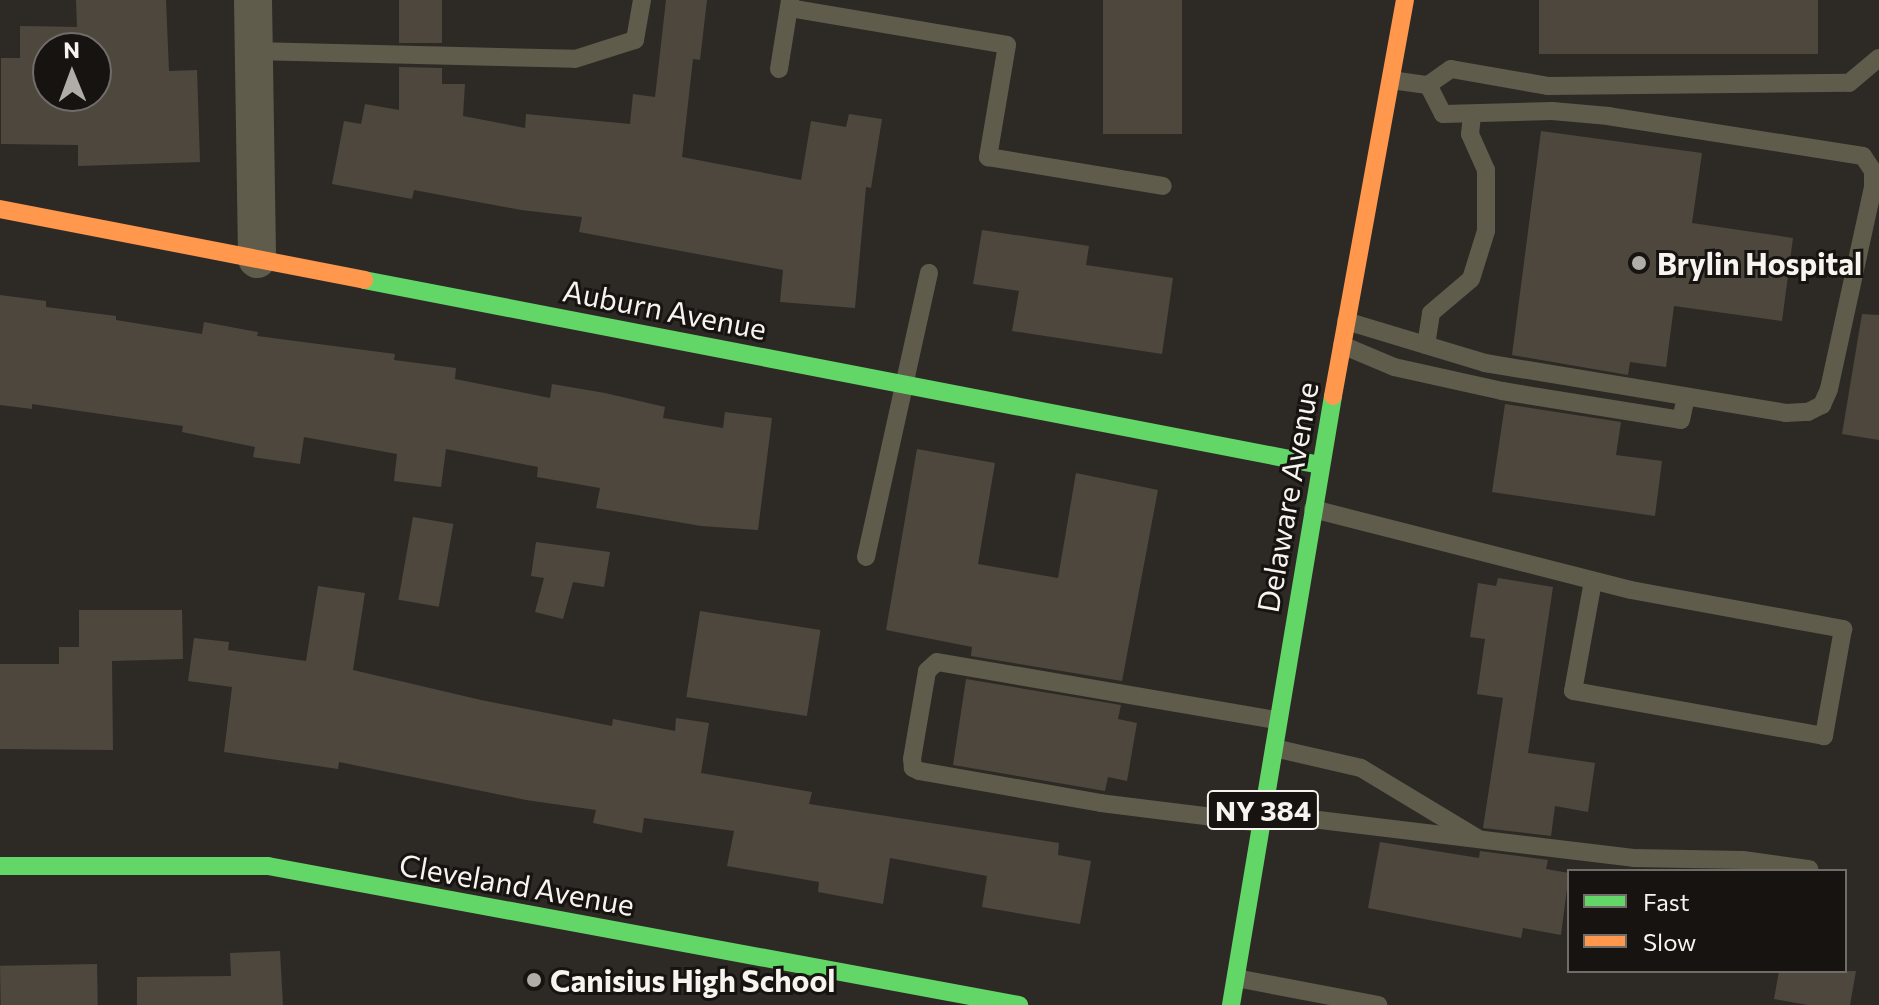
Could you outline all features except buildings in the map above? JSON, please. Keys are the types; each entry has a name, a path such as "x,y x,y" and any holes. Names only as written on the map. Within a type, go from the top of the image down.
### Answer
{"street":[{"path":"253,0 257,259"},
{"name":"Delaware Avenue","path":"1231,1005 1320,465 1405,0"},
{"name":"Auburn Avenue","path":"0,209 1320,465"},
{"name":"Cleveland Avenue","path":"0,866 268,866 1019,1005"}],"lane":[{"path":"254,51 575,59 635,40 642,0"},
{"path":"779,69 790,4 1007,45 988,157 1163,186"},
{"path":"1391,80 1428,85 1451,69 1548,86 1849,83 1879,58"},
{"path":"1346,321 1485,363 1786,413 1808,412 1822,405 1829,389 1873,187 1873,171 1863,156 1609,116 1552,111 1472,116 1443,114 1428,85"},
{"path":"1426,345 1431,313 1471,279 1486,231 1486,170 1470,134 1472,116"},
{"path":"866,557 907,385 929,273"},
{"path":"1342,345 1394,367 1502,391 1681,420 1686,397"},
{"path":"1313,509 1593,581 1843,629 1824,736 1573,691 1593,581"},
{"path":"1278,720 937,662 927,671 913,768 1101,803 1480,839 1633,858 1743,860 1809,869"},
{"path":"1274,748 1361,768 1480,839"},
{"path":"1236,978 1378,1005"}],"traffic: fast":[{"path":"364,280 1320,465"},
{"path":"1231,1005 1333,396"},
{"path":"0,866 268,866 1019,1005"}],"traffic: slow":[{"path":"1333,396 1405,0"},
{"path":"0,209 364,280"}],"place":[{"name":"Brylin Hospital","path":"1639,263"},
{"name":"Canisius High School","path":"534,980"}]}
